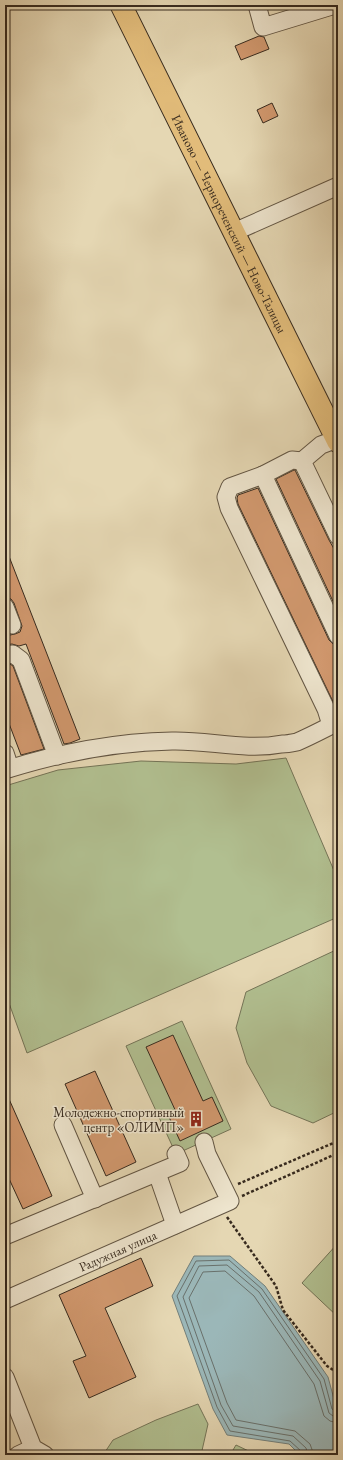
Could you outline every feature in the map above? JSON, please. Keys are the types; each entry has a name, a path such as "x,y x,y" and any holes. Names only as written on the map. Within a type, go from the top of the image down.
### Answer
{"main road":[{"name":"Иваново — Чернореченский — Ново-Талицы","path":"121,5 337,441"}],"street":[{"path":"257,5 263,27 335,5"},
{"path":"234,232 338,186"},
{"path":"7,764 100,747 139,742 174,741 266,747 296,742 334,724 229,508 226,497 230,487 263,475 292,460 302,461 321,445 337,441"},
{"path":"302,461 338,536"},
{"path":"263,475 338,636"},
{"path":"5,607 12,625"},
{"path":"5,655 13,654 21,660 57,756"},
{"path":"63,1125 95,1199"},
{"path":"204,1142 207,1154 229,1208"},
{"path":"5,1236 180,1163 176,1154"},
{"path":"157,1173 175,1225"},
{"name":"Радужная улица","path":"5,1300 175,1225 229,1208"},
{"path":"5,1376 39,1451 18,1455"}],"path":[{"path":"229,1208 237,1185 338,1140"},
{"path":"229,1208 338,1153"},
{"path":"229,1208 276,1286 283,1310 327,1366 338,1373"}],"green space":[{"path":"286,758 338,880 338,917 27,1053 5,992 5,786 58,770 141,761 236,764"},
{"path":"338,949 338,1111 313,1123 271,1106 247,1063 236,1028 246,992"},
{"path":"182,1021 231,1129 176,1154 126,1046"},
{"path":"338,1243 338,1317 302,1283"},
{"path":"198,1404 208,1424 201,1455 103,1455 113,1440 156,1420"},
{"path":"236,1445 257,1455 230,1455"}],"water":[{"path":"194,1256 230,1256 265,1286 328,1377 338,1414 338,1455 300,1455 289,1444 227,1435 213,1409 172,1296"}],"building":[{"path":"259,36 264,37 269,49 241,60 235,46"},
{"path":"272,103 278,116 263,123 257,110"},
{"path":"294,470 338,556 338,612 276,479"},
{"path":"258,488 329,640 338,646 338,712 238,504 238,495"},
{"path":"5,546 80,739 70,743 64,744 26,644 19,646 12,644 5,645 5,632 10,635 15,634 20,632 22,626 14,603 11,599 5,597"},
{"path":"10,664 13,666 44,749 21,755 5,713 5,665"},
{"path":"173,1035 203,1101 212,1097 223,1121 180,1141 169,1117 177,1114 146,1047"},
{"path":"95,1071 136,1162 106,1176 65,1084"},
{"path":"5,1090 52,1196 23,1209 5,1170"},
{"path":"141,1258 153,1286 105,1308 136,1377 89,1398 73,1361 86,1356 59,1295"}],"place":[{"name":"Молодежно-спортивный центр «ОЛИМП»","path":"196,1119"}]}
